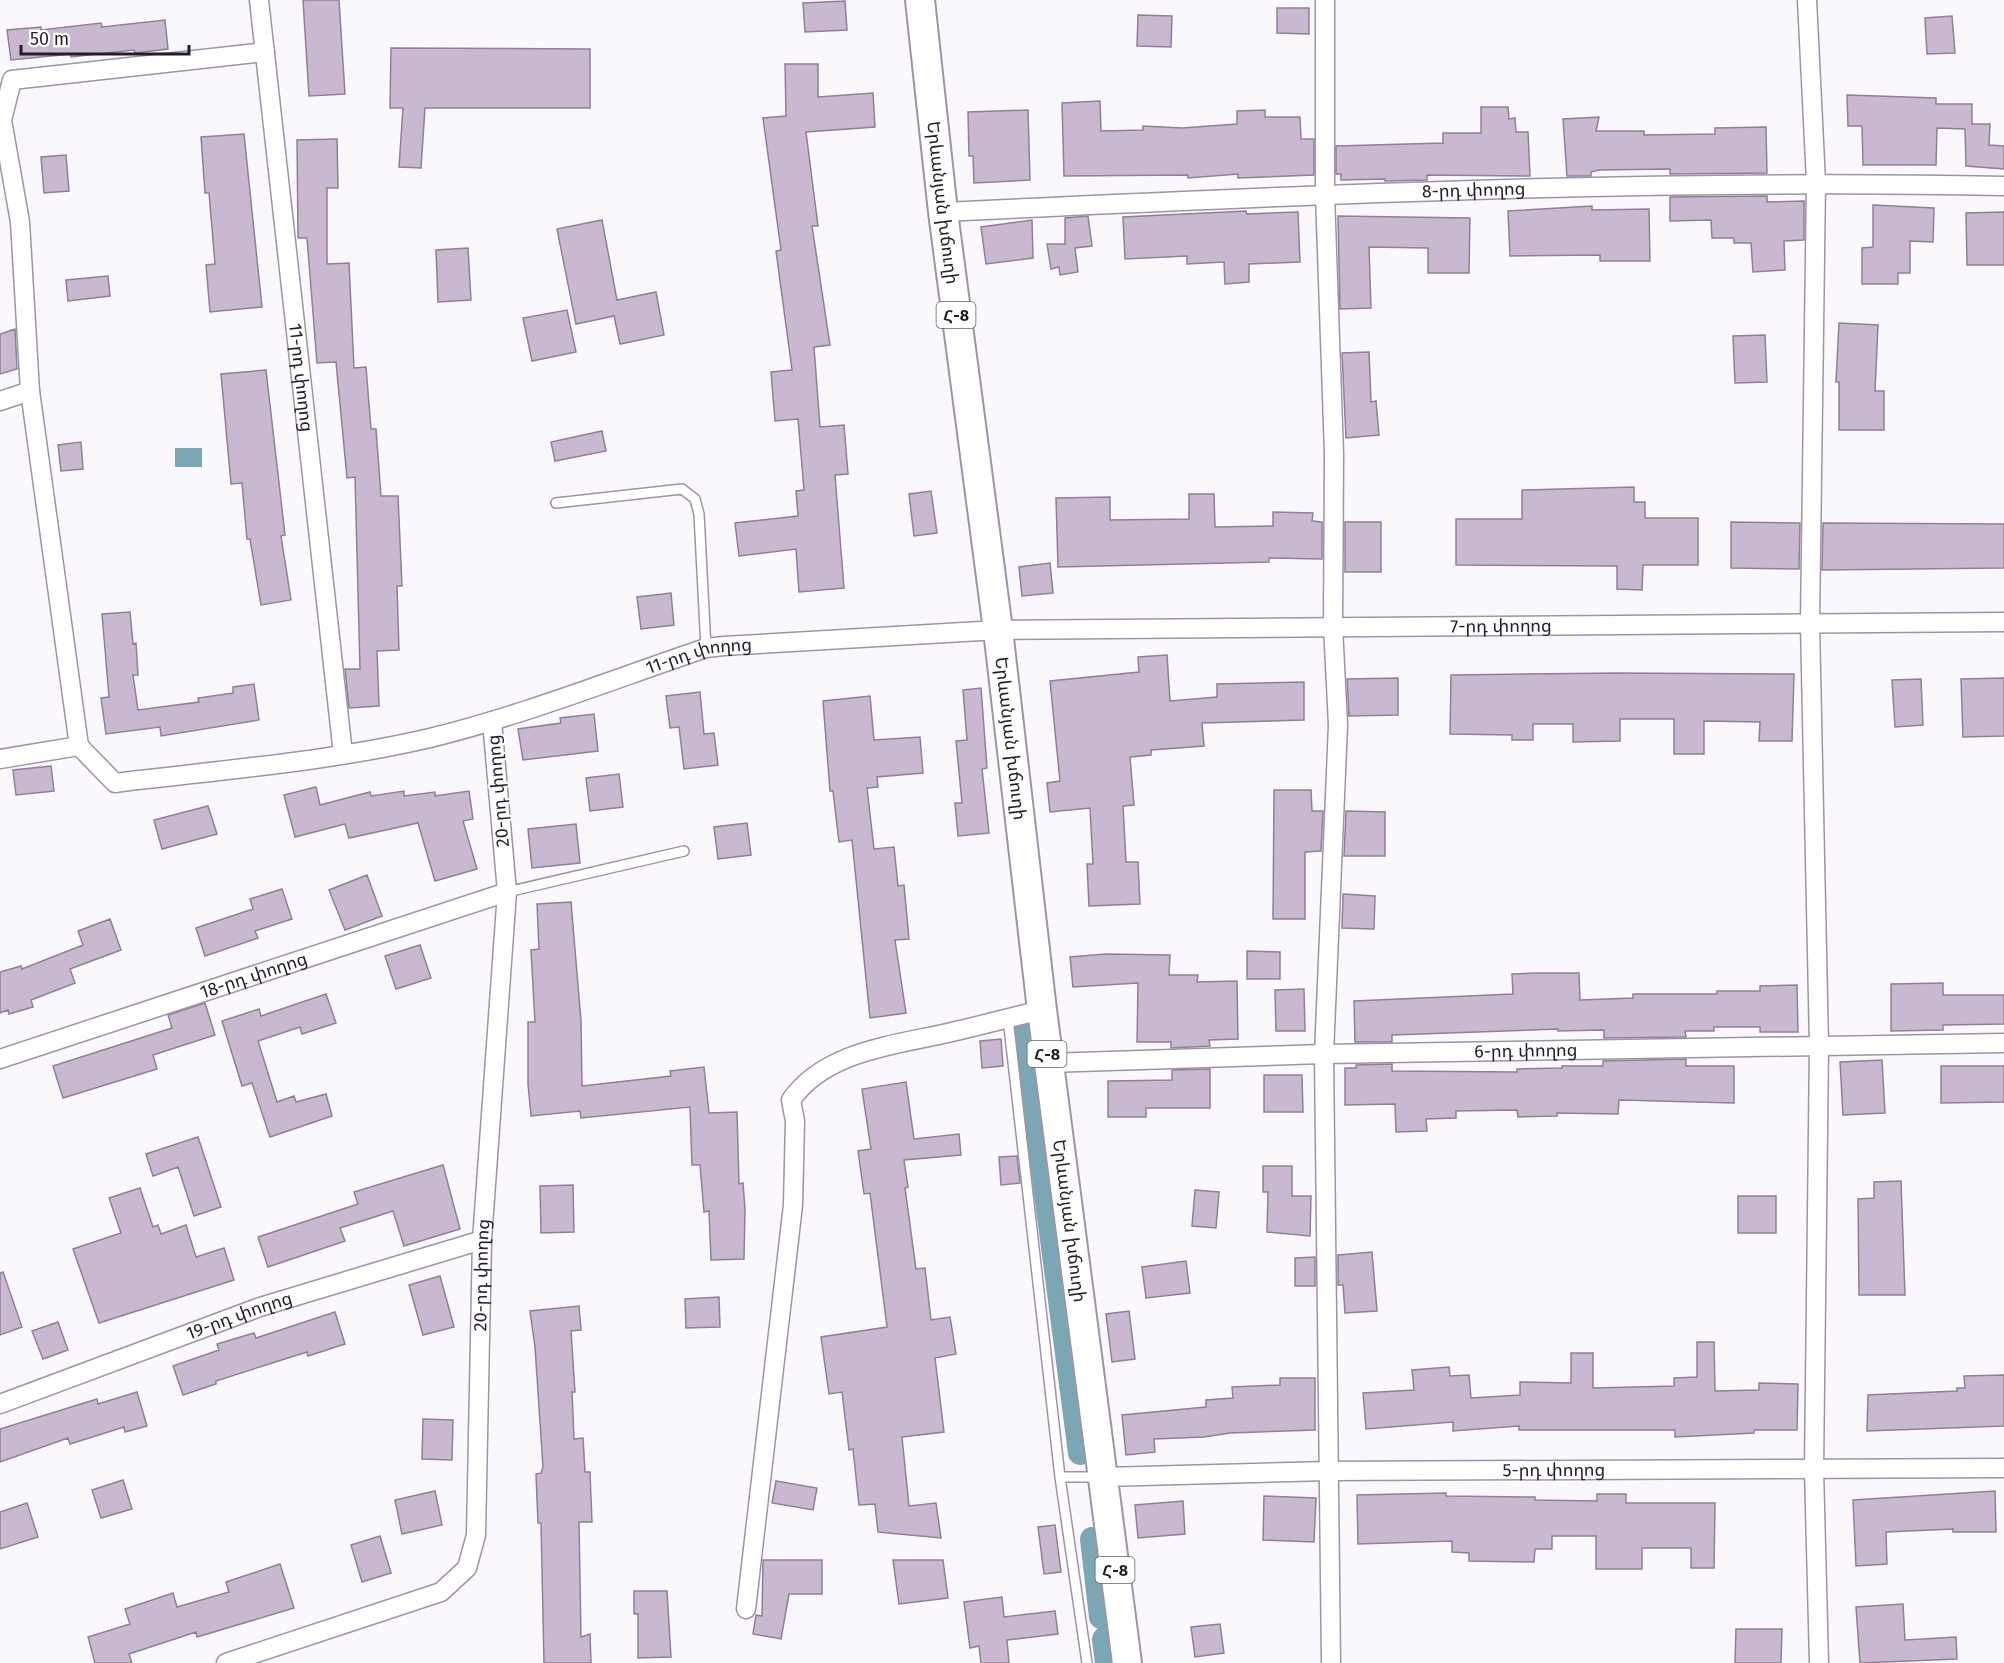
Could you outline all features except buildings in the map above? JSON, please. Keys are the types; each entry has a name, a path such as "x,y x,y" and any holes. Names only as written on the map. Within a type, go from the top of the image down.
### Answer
{"main road":[{"name":"Երևանյան խճուղի","path":"920,0 943,212 998,630 1048,1063 1104,1477"},
{"name":"Հ-8","path":"1104,1477 1127,1663"}],"street":[{"name":"11-րդ փողոց","path":"259,0 343,754"},
{"path":"1325,0 1325,194 1334,454 1333,626 1338,725 1324,1054 1331,1663"},
{"path":"1815,0 1808,0 1816,182 1810,623 1819,1046 1814,1469 1819,1663"},
{"path":"0,759 79,746 30,391 20,222 1,121 12,80 265,52"},
{"name":"8-րդ փողոց","path":"943,212 1325,194 1816,182 2004,186"},
{"path":"0,401 30,391"},
{"name":"7-րդ փողոց","path":"998,630 2004,622"},
{"name":"11-րդ փողոց","path":"79,746 115,783 343,754 428,738 492,721 706,648 998,630"},
{"name":"20-րդ փողոց","path":"226,1663 441,1592 467,1568 476,1535 482,1240 507,892 492,721"},
{"name":"18-րդ փողոց","path":"0,1059 507,892"},
{"path":"746,1609 793,1205 795,1121 791,1100 804,1082 827,1068 868,1050 1042,1010"},
{"name":"6-րդ փողոց","path":"1048,1063 1324,1054 2004,1043"},
{"name":"19-րդ փողոց","path":"0,1404 260,1307 482,1240"},
{"name":"5-րդ փողոց","path":"1104,1477 1328,1471 2004,1468"}],"lane":[{"path":"556,503 681,489 695,499 699,514 706,648"},
{"path":"507,892 684,851"},
{"path":"1008,1018 1060,1477 1087,1663"},
{"path":"1060,1477 1104,1477"}],"water":[{"path":"175,448 202,448 202,467 175,467"}],"waterway":[{"path":"1024,1026 1080,1453"},
{"path":"1092,1539 1101,1617"},
{"path":"1104,1639 1107,1663"}]}
